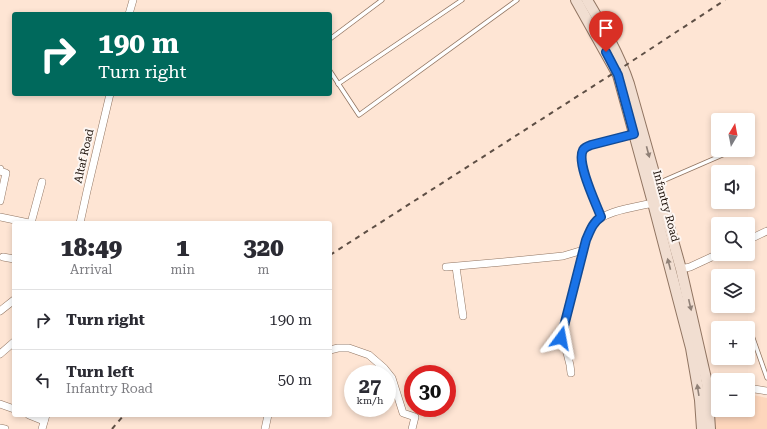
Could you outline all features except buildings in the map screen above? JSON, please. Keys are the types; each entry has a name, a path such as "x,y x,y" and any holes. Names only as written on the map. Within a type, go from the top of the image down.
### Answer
{"main road":[{"name":"Infantry Road","path":"576,0 616,71 634,134 681,269 707,383 710,429"},
{"name":"Infantry Road","path":"587,0 609,38 625,71 652,185 653,203 691,348 700,400 702,429"}],"street":[{"path":"129,12 132,0"},
{"name":"Altaf Road","path":"80,221 110,96"},
{"path":"601,217 583,170 583,150 591,145 634,134"},
{"path":"0,169 0,171 6,173 0,201"},
{"path":"31,221 42,182"},
{"path":"571,373 567,353 561,338 583,250 592,226 601,217 613,212 653,203"},
{"path":"0,217 20,221"},
{"path":"755,237 767,231"},
{"path":"446,267 563,256 583,250"},
{"path":"3,257 12,259"},
{"path":"681,269 690,267 711,257"},
{"path":"456,267 463,316"},
{"path":"0,311 12,302"},
{"path":"0,354 12,344"},
{"path":"332,350 349,348 369,355 384,368 392,378 403,413 415,417 414,429"},
{"path":"707,383 711,383"},
{"path":"755,389 767,391"},
{"path":"0,404 12,408"},
{"path":"265,429 268,417"},
{"path":"42,429 45,418"},
{"path":"0,428 5,429"}],"lane":[{"path":"332,37 382,0"},
{"path":"338,84 462,0"},
{"path":"332,74 359,115 517,0"},
{"path":"652,185 718,157"},
{"path":"755,344 767,378"}],"shaded area":[{"path":"755,395 767,398 767,429 715,429 715,417 755,417"}],"railway":[{"path":"332,254 725,0"},
{"path":"112,429 122,417"}],"route":[{"path":"561,338 586,240 592,226 601,217 583,170 583,150 591,145 634,134 618,75 606,52"}]}
